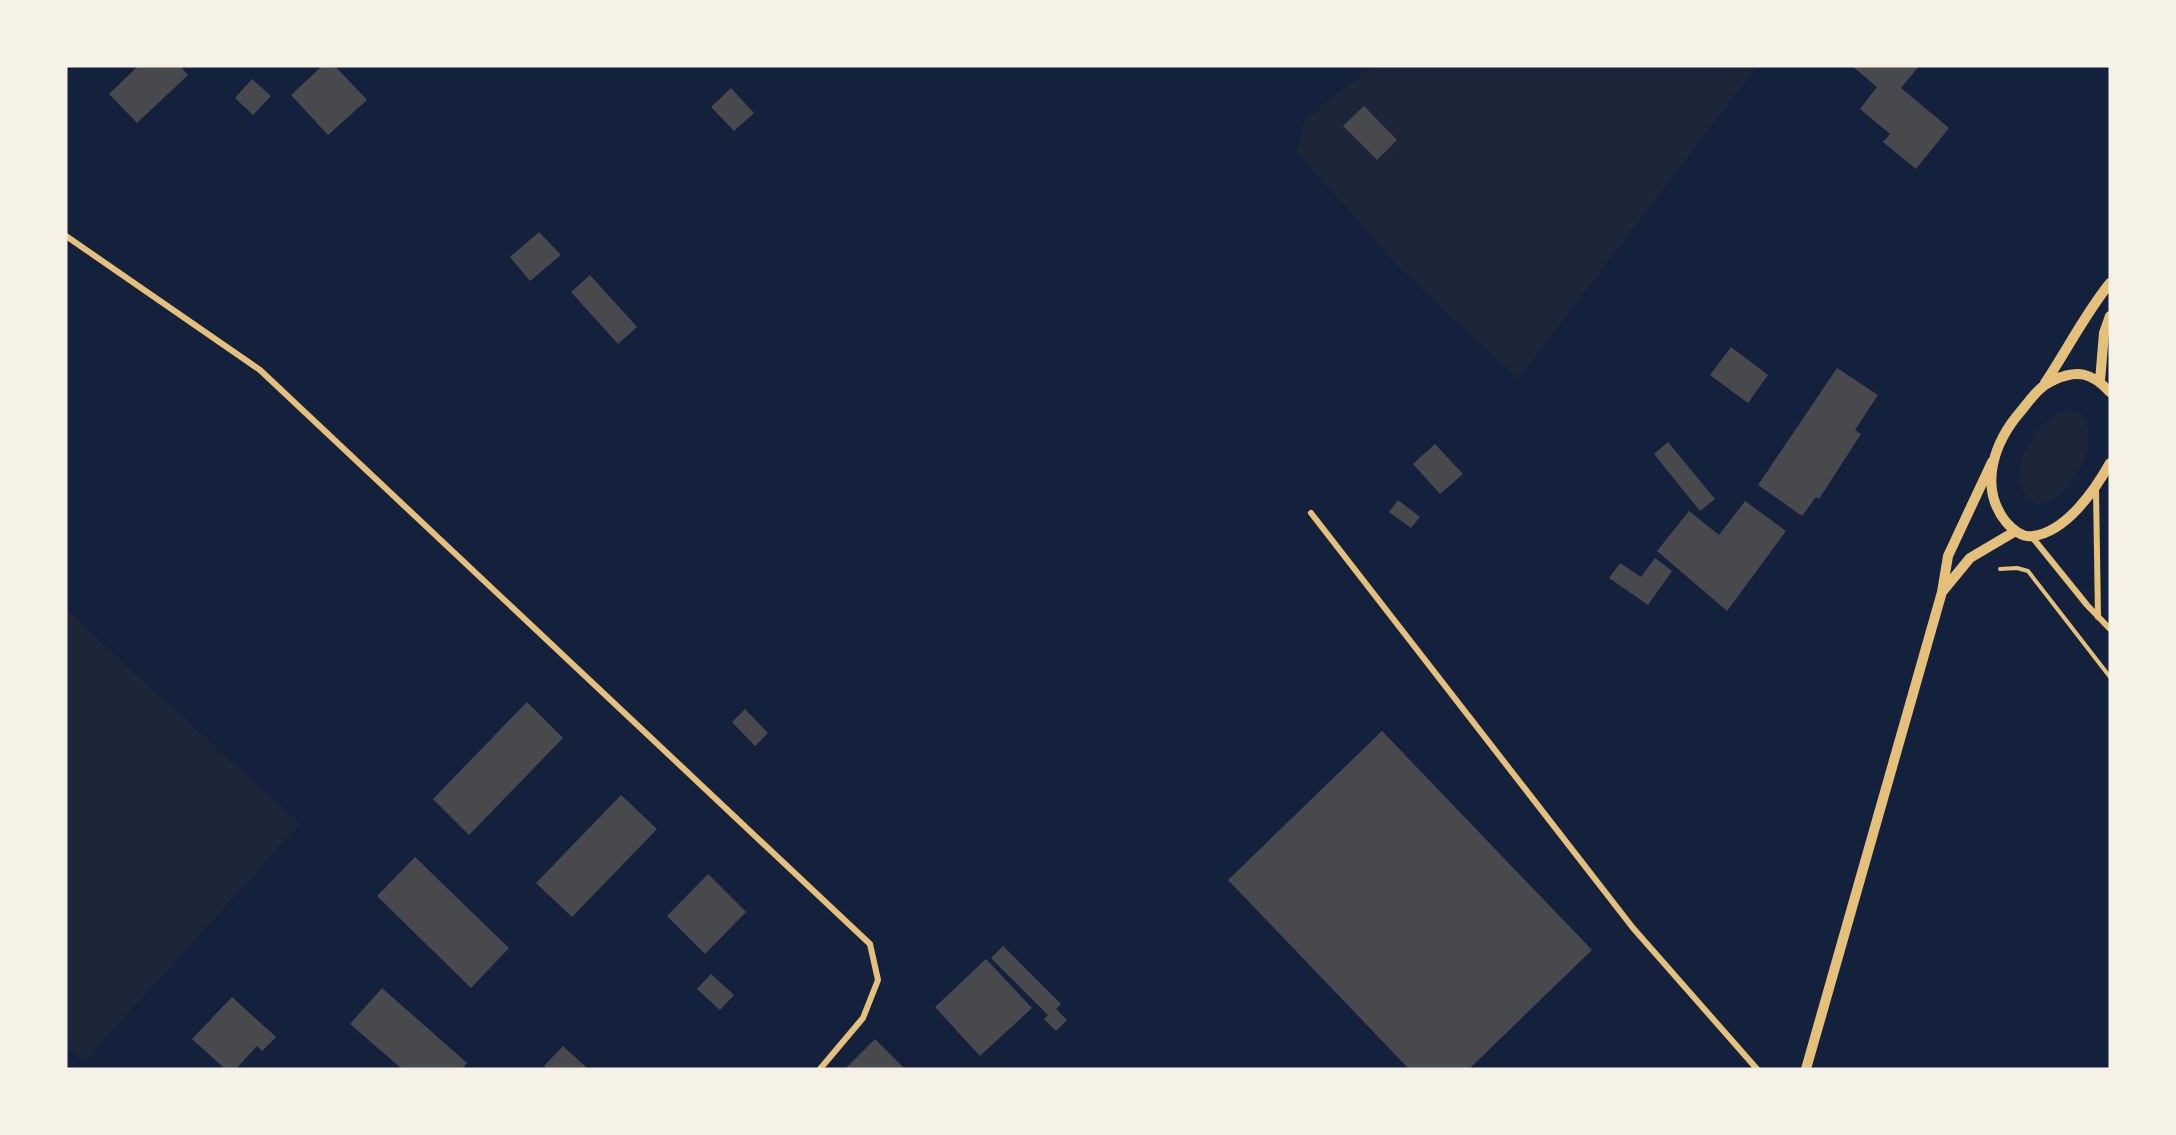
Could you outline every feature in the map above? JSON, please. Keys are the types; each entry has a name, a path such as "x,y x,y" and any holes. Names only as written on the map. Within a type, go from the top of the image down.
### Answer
{"street":[{"path":"66,236 260,370 870,944 878,980 863,1018 820,1069"},
{"path":"1806,1069 1942,592 1948,556 2011,423 2065,354 2094,302 2110,283"},
{"path":"2100,381 2104,333 2110,316"},
{"path":"2043,384 2075,373 2100,381 2110,392"},
{"path":"1992,462 1990,490 1998,512 2014,532 2032,537 2087,606 2110,629"},
{"path":"2032,537 2055,528 2096,489 2110,463"},
{"path":"2096,489 2098,617"},
{"path":"1311,513 1634,928 1756,1069"},
{"path":"1942,592 1970,558 2014,532"}],"path":[{"path":"2017,567 2028,572 2110,677"}],"shaded area":[{"path":"1372,66 1757,66 1518,379 1400,268 1297,152 1304,120"},
{"path":"2066,410 2074,410 2083,416 2089,437 2086,457 2076,476 2058,495 2048,502 2037,504 2025,494 2020,481 2020,467 2024,452 2042,426"},
{"path":"66,610 300,824 84,1062 66,1045"}],"building":[{"path":"138,66 180,66 188,75 137,123 109,94"},
{"path":"322,66 335,66 367,100 328,135 291,95"},
{"path":"1852,66 1919,66 1901,88 1949,128 1916,169 1883,142 1890,134 1860,109 1877,87"},
{"path":"252,79 271,96 253,115 235,98"},
{"path":"731,88 754,113 734,131 711,107"},
{"path":"1364,106 1397,140 1377,160 1343,126"},
{"path":"539,232 561,255 530,281 510,257"},
{"path":"590,275 637,327 618,344 571,292"},
{"path":"1731,347 1768,375 1748,403 1710,375"},
{"path":"1837,368 1878,395 1855,430 1861,434 1819,499 1816,497 1802,516 1758,485"},
{"path":"1668,442 1715,499 1700,511 1654,454"},
{"path":"1435,444 1463,474 1440,494 1413,464"},
{"path":"1398,500 1420,517 1411,528 1389,512"},
{"path":"1745,501 1786,531 1727,611 1657,551 1689,511 1719,535"},
{"path":"1655,558 1672,571 1648,605 1609,578 1620,563 1641,577"},
{"path":"527,702 563,738 469,835 433,799"},
{"path":"745,709 768,733 755,746 732,722"},
{"path":"1382,731 1592,950 1469,1069 1409,1069 1228,880"},
{"path":"621,795 657,829 572,917 536,883"},
{"path":"415,857 509,948 471,988 377,896"},
{"path":"708,874 746,912 705,954 667,916"},
{"path":"1003,946 1061,1004 1056,1009 1067,1020 1056,1031 1044,1019 1048,1015 991,958"},
{"path":"986,959 1032,1008 980,1056 935,1007"},
{"path":"711,974 734,995 720,1010 697,989"},
{"path":"382,988 467,1063 462,1069 402,1069 350,1024"},
{"path":"232,997 276,1037 262,1051 257,1046 236,1069 225,1069 192,1039"},
{"path":"875,1039 905,1069 845,1069"},
{"path":"563,1046 588,1069 547,1069 544,1066"}]}
